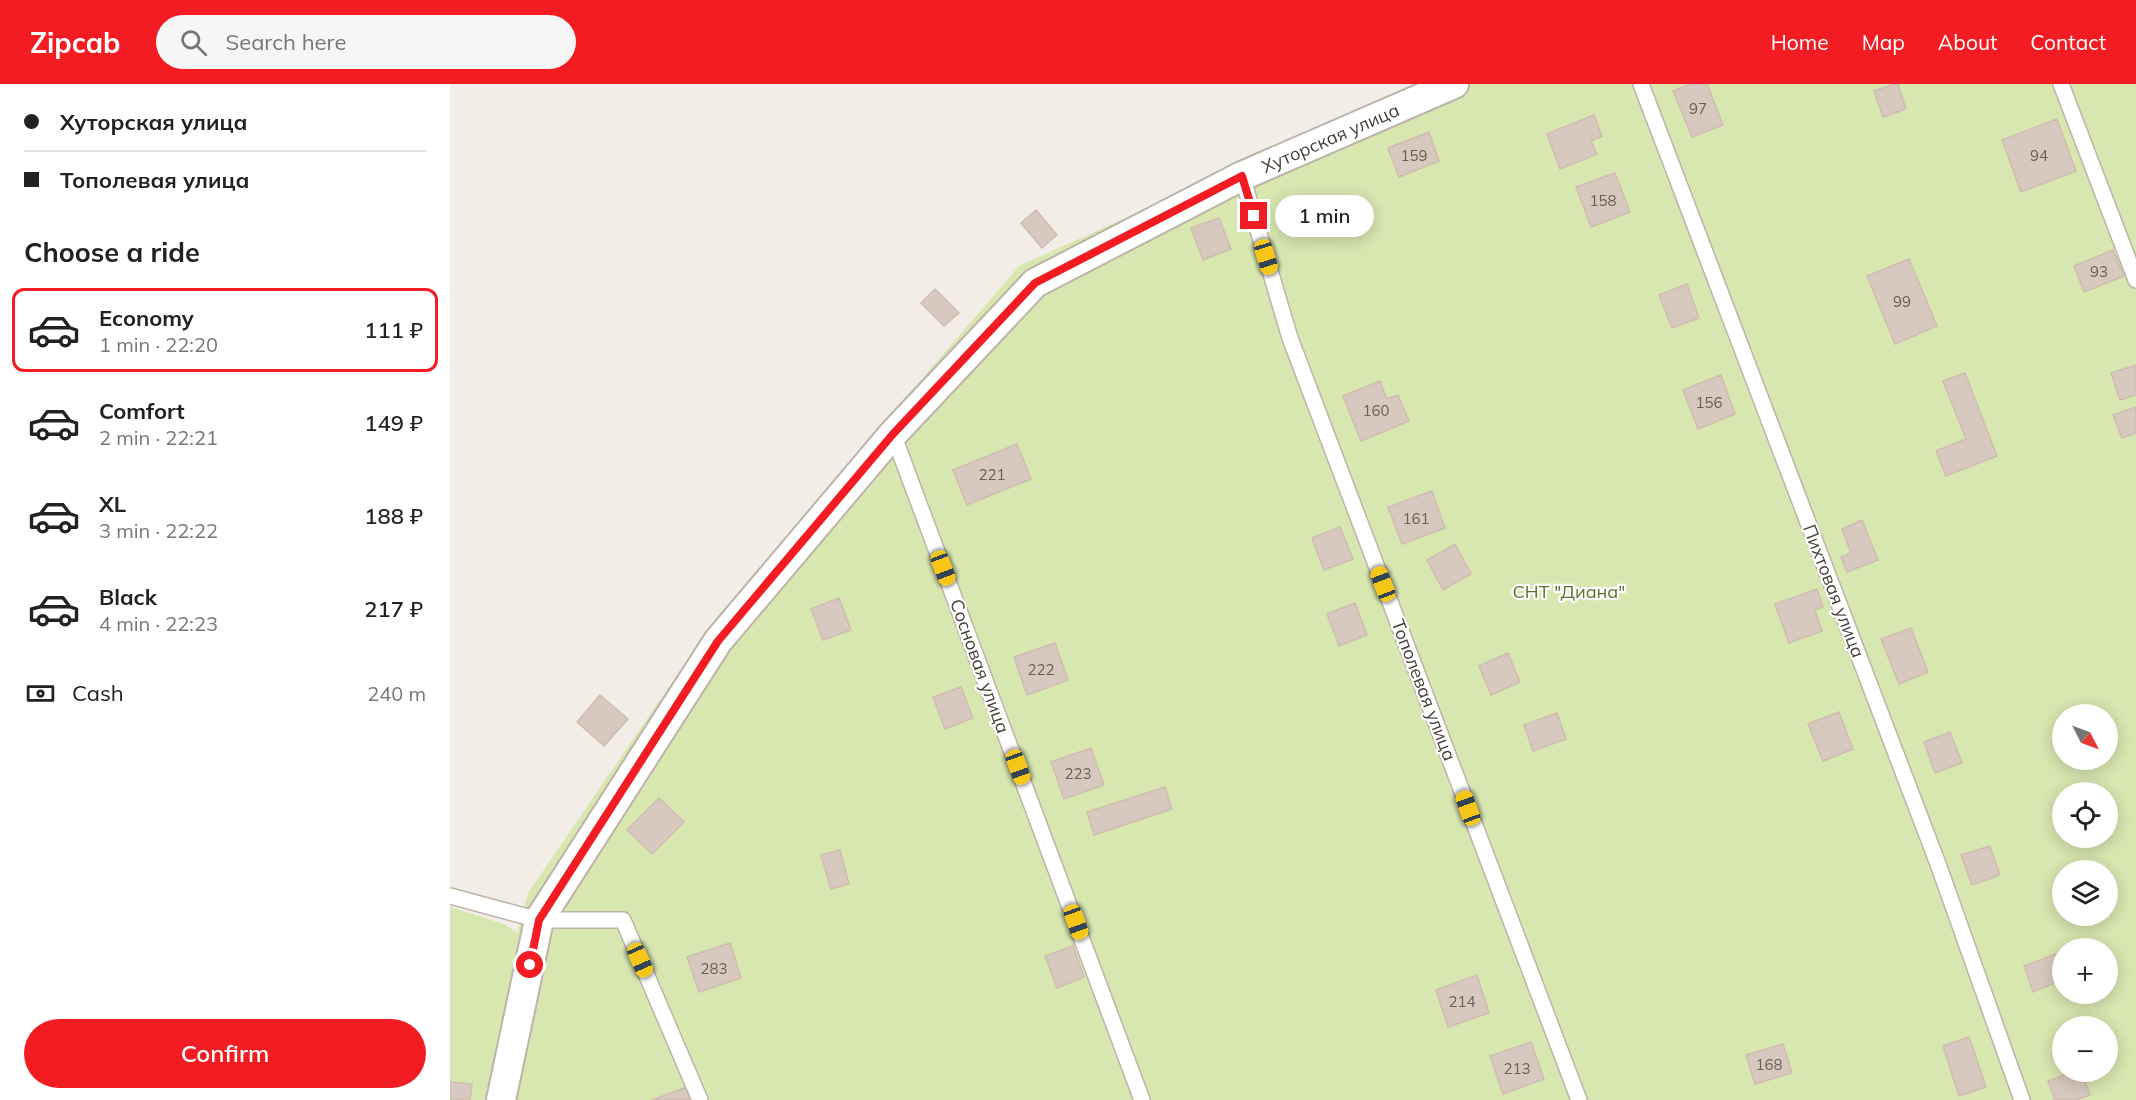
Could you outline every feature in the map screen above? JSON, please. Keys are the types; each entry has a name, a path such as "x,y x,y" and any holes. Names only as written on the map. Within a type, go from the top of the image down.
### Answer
{"street":[{"name":"Хуторская улица","path":"501,1100 539,920 718,641 893,434 1035,283 1242,176 1454,84"}],"lane":[{"name":"Пихтовая улица","path":"1641,84 1938,864 2022,1100"},
{"path":"2061,84 2136,280"},
{"name":"Тополевая улица","path":"1242,176 1290,338 1578,1100"},
{"name":"Сосновая улица","path":"893,434 1142,1100"},
{"path":"450,896 539,920 623,920 700,1100"}],"green space":[{"name":"СНТ \"Диана\"","path":"1422,84 2136,84 2136,1100 450,1100 450,907 504,924 517,933 528,893 716,618 1019,266"}],"building":[{"path":"1690,84 1707,84 1723,125 1692,137 1673,91"},
{"path":"1898,84 1906,109 1883,117 1874,91"},
{"path":"1594,115 1602,136 1591,141 1597,154 1560,169 1547,134"},
{"path":"2057,119 2076,171 2021,192 2002,140"},
{"path":"1429,132 1439,161 1399,177 1388,148"},
{"path":"1615,173 1630,212 1591,227 1576,187"},
{"path":"1036,210 1057,235 1042,248 1021,223"},
{"path":"1219,218 1231,249 1203,260 1191,228"},
{"path":"2113,250 2124,276 2084,292 2074,266"},
{"path":"1909,259 1937,326 1895,344 1867,276"},
{"path":"1687,284 1699,318 1672,328 1659,295"},
{"path":"935,289 959,313 944,326 921,303"},
{"path":"2136,365 2136,395 2120,400 2111,373"},
{"path":"1965,373 1997,456 1946,476 1936,451 1966,439 1943,381"},
{"path":"1721,375 1735,414 1698,429 1683,390"},
{"path":"1380,381 1387,399 1398,395 1409,421 1361,441 1343,396"},
{"path":"2136,407 2136,433 2122,438 2113,415"},
{"path":"1017,444 1031,479 967,505 953,470"},
{"path":"1432,491 1445,528 1402,544 1388,507"},
{"path":"1862,520 1878,560 1847,572 1841,557 1851,553 1842,529"},
{"path":"1340,527 1353,559 1324,570 1312,538"},
{"path":"1455,544 1471,574 1443,590 1427,560"},
{"path":"1817,589 1823,607 1815,610 1822,631 1789,643 1775,604"},
{"path":"839,598 851,630 823,640 811,609"},
{"path":"1355,603 1367,635 1339,646 1327,614"},
{"path":"1911,628 1928,672 1899,684 1881,639"},
{"path":"1055,643 1068,680 1027,695 1014,657"},
{"path":"1508,653 1520,682 1491,695 1479,666"},
{"path":"961,687 973,718 945,729 933,697"},
{"path":"600,695 628,719 604,746 577,722"},
{"path":"1839,712 1853,749 1823,761 1808,724"},
{"path":"1557,713 1566,739 1533,751 1524,725"},
{"path":"1950,732 1962,763 1935,773 1924,742"},
{"path":"1091,748 1104,785 1064,799 1051,762"},
{"path":"1165,787 1172,809 1094,835 1087,812"},
{"path":"659,798 684,822 652,854 627,830"},
{"path":"1990,846 2000,875 1972,885 1961,855"},
{"path":"840,850 849,884 831,889 821,855"},
{"path":"730,943 741,978 699,992 687,957"},
{"path":"1073,946 1084,977 1057,988 1045,956"},
{"path":"2052,955 2052,984 2033,992 2024,966"},
{"path":"1477,975 1489,1013 1448,1027 1436,990"},
{"path":"1969,1037 1986,1087 1959,1096 1943,1046"},
{"path":"1531,1042 1544,1079 1503,1094 1490,1056"},
{"path":"1783,1044 1792,1073 1755,1084 1746,1055"},
{"path":"2048,1081 2085,1082 2090,1095 2076,1100 2055,1100"},
{"path":"450,1082 472,1084 470,1100 450,1100"},
{"path":"687,1087 691,1100 652,1100"}],"route":[{"path":"530,965 539,920 718,641 893,434 1035,283 1242,176 1254,216"}]}
